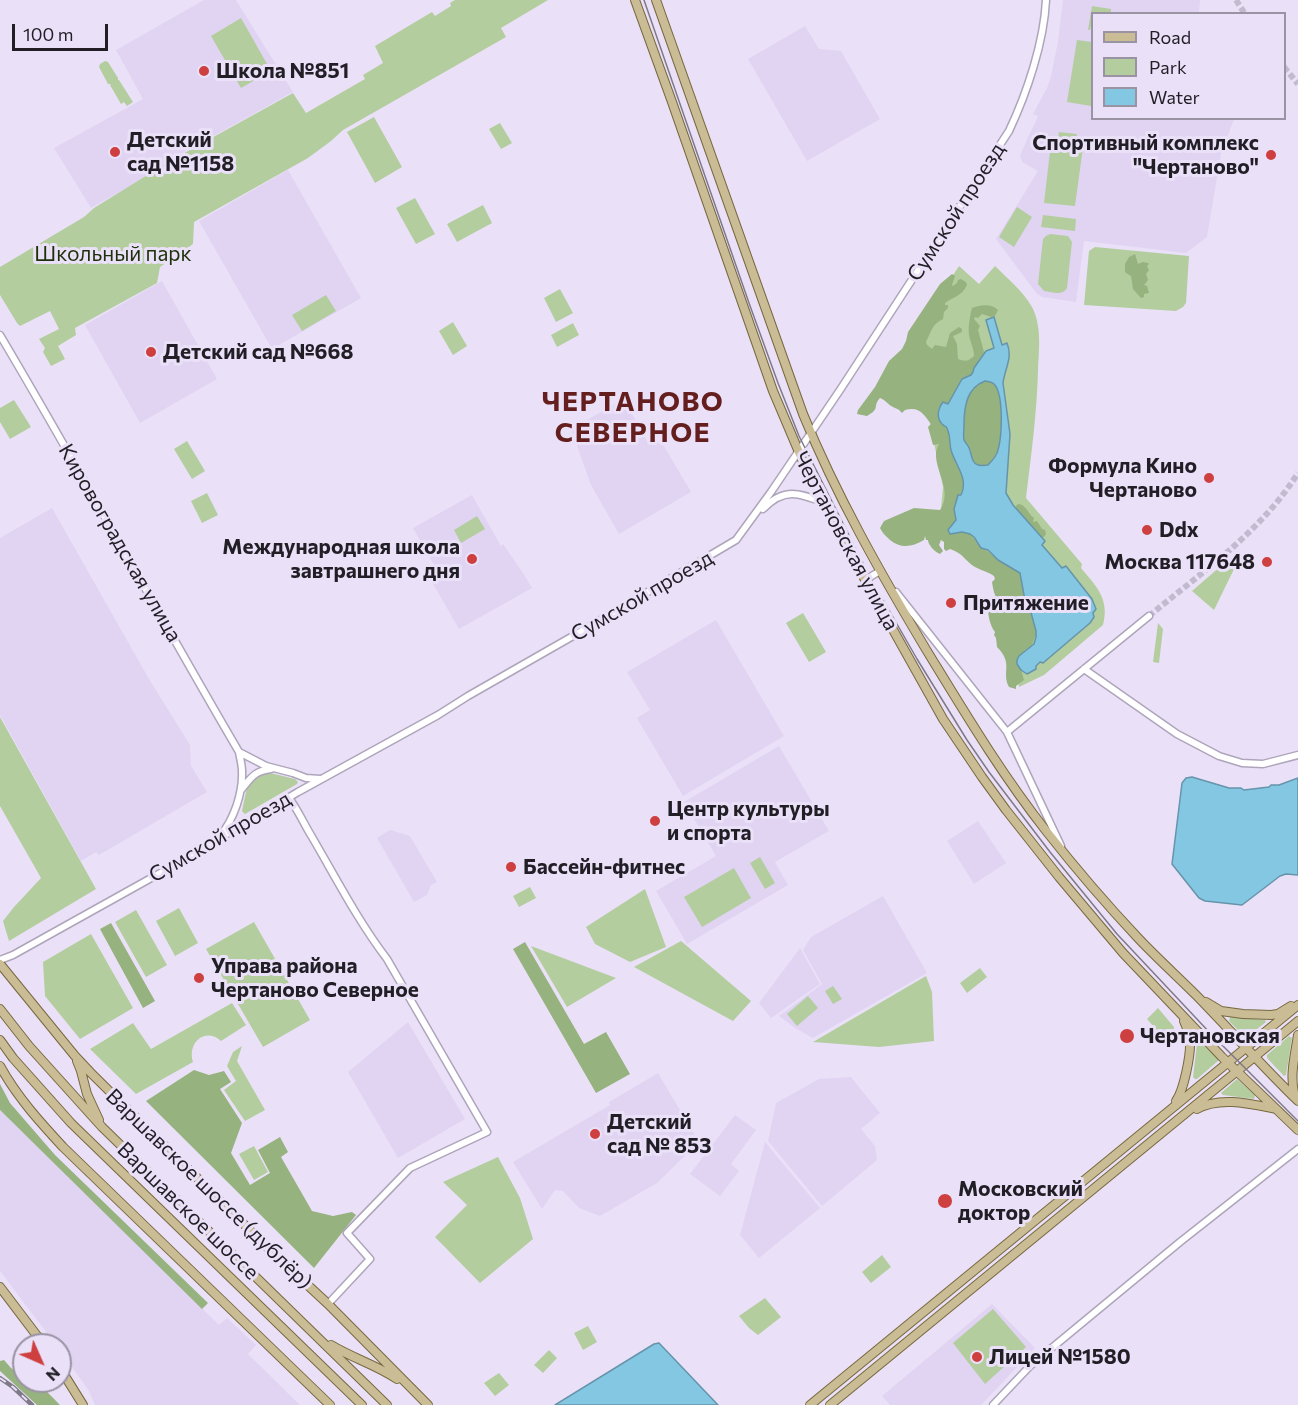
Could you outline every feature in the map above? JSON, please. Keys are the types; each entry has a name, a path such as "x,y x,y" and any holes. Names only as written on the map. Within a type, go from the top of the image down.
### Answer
{"main road":[{"name":"Чертановская улица","path":"635,0 773,391 798,451 865,580 943,719 996,797 1052,869 1123,953 1228,1063 1298,1130"},
{"name":"Чертановская улица","path":"656,0 790,380 830,474 882,575 998,766 1064,852 1141,941 1198,997"},
{"name":"Варшавское шоссе (дублёр)","path":"0,962 75,1056 428,1405"},
{"path":"1198,997 1221,1011 1243,1014 1278,1014 1298,1004"},
{"path":"1198,997 1296,1100"},
{"path":"810,1405 1298,1004"},
{"name":"Варшавское шоссе","path":"0,1009 102,1127 387,1405"},
{"path":"1169,1111 1180,1096 1184,1085 1190,1044 1187,1028 1180,1014"},
{"path":"832,1403 1298,1021"},
{"path":"1296,1100 1292,1087 1292,1072 1298,1035"},
{"name":"Варшавское шоссе","path":"0,1040 13,1058 71,1123 361,1405"},
{"path":"1238,1071 1239,1062 1246,1048"},
{"path":"75,1056 87,1094 102,1127"},
{"path":"1228,1063 1254,1057"},
{"path":"0,1066 9,1084 63,1147 330,1405"},
{"path":"1177,1120 1203,1106 1216,1102 1277,1109"},
{"path":"0,1287 35,1333"},
{"path":"317,1336 344,1353 389,1373 414,1390"},
{"path":"72,1387 83,1405"}],"street":[{"name":"Сумской проезд","path":"0,962 438,715 477,690 736,540 811,432 1009,131 1026,93 1042,33 1046,0"},
{"name":"Кировоградская улица","path":"0,335 239,752"},
{"path":"750,522 768,503 786,494 804,495 824,503"},
{"path":"865,580 882,575 1007,732 1064,852"},
{"path":"1007,732 1149,616"},
{"path":"1084,669 1178,734 1219,756 1242,763 1263,764 1298,755"},
{"path":"239,752 260,764 300,777 313,780 323,779"},
{"path":"216,841 230,822 241,790 243,775 239,752"},
{"path":"241,790 254,774 262,770 276,769"},
{"path":"293,773 302,781 298,792"},
{"path":"289,798 348,900 387,959 487,1132 410,1168 347,1233 370,1259 328,1304"},
{"path":"236,805 237,818 243,822 248,821"},
{"path":"1188,1095 1198,1096 1196,1105"},
{"path":"993,1405 1030,1366 1180,1242 1298,1149"},
{"path":"951,1289 948,1297 952,1300 958,1299"},
{"path":"827,1391 836,1392 836,1398 832,1403"}],"shaded area":[{"name":"Школа №851","path":"204,0 236,0 293,92 177,156 178,159 91,208 54,148 143,99 116,50"},
{"path":"1063,0 1200,0 1199,12 1091,12 1091,120 1234,120 1221,154 1207,237 1186,253 1084,241 1076,302 1042,297 1037,294 996,239 1038,171 1022,162 1020,155 1038,116 1033,114 1047,88 1058,42"},
{"path":"805,26 819,49 841,51 880,119 807,161 748,59"},
{"path":"288,170 361,298 272,349 199,221"},
{"name":"Детский сад №668","path":"162,281 217,379 140,423 85,325"},
{"path":"624,399 648,443 657,442 664,446 691,492 619,534 591,485 571,429"},
{"name":"Международная школа завтрашнего дня","path":"472,495 501,546 503,544 532,588 459,629 432,582 441,577 413,528"},
{"path":"52,508 149,679 190,745 191,766 207,792 99,855 96,852 81,861 0,715 0,538"},
{"path":"716,620 784,736 683,796 637,718 650,710 627,672"},
{"path":"779,746 829,831 775,862 788,885 687,944 656,891 716,856 684,802"},
{"path":"978,821 1006,863 974,884 947,841"},
{"path":"390,830 410,836 437,882 431,885 427,895 414,902 377,838"},
{"path":"883,896 927,973 813,1038 779,1016 822,984 803,950 811,937"},
{"path":"800,948 820,984 771,1018 759,1003"},
{"path":"408,1022 465,1119 398,1158 348,1072"},
{"name":"Детский сад № 853","path":"658,1073 699,1142 657,1183 600,1216 579,1208 563,1191 555,1190 542,1209 513,1162 610,1105 609,1102"},
{"path":"851,1077 880,1113 861,1129 875,1146 877,1160 822,1206 768,1141 776,1103 819,1079"},
{"path":"0,1110 219,1325 227,1318 256,1345 248,1354 300,1405 95,1405 89,1391 72,1367 72,1333 47,1333 0,1271"},
{"path":"735,1115 756,1130 731,1164 739,1171 720,1196 690,1174"},
{"path":"765,1142 820,1208 759,1258 740,1235"},
{"name":"Лицей №1580","path":"992,1304 1035,1348 981,1405 890,1405 882,1396"}],"green space":[{"name":"Школьный парк","path":"455,0 548,0 501,28 506,37 343,130 308,158 194,222 193,244 160,267 157,283 75,328 76,335 58,346 65,359 51,366 43,352 45,348 39,339 59,329 50,311 20,326 0,295 0,267 84,217 94,208 170,161 293,93 306,113 365,79 363,75 383,63 375,46 432,12 435,16 451,6 450,3"},
{"path":"1092,6 1111,9 1111,12 1091,12"},
{"path":"1091,12 1091,26 1088,30"},
{"path":"241,18 271,71 241,88 211,36"},
{"path":"1077,40 1091,42 1091,106 1067,102"},
{"path":"105,61 108,62 133,102 127,106 124,102 121,104 99,67"},
{"path":"374,117 402,167 375,183 347,132"},
{"path":"500,123 512,143 501,149 489,129"},
{"path":"1059,132 1077,134 1076,142 1058,140"},
{"path":"1051,143 1083,147 1075,206 1044,203"},
{"path":"415,198 435,234 416,244 396,208"},
{"path":"483,205 492,223 457,242 447,224"},
{"path":"1017,207 1032,217 1014,247 999,237"},
{"path":"1043,215 1076,219 1075,231 1041,227"},
{"path":"1050,234 1068,236 1072,242 1067,288 1060,293 1044,291 1038,284 1043,239"},
{"path":"1095,247 1189,256 1186,303 1176,311 1084,305 1089,251"},
{"path":"1135,254 1138,264 1143,262 1149,264 1146,274 1148,280 1144,285 1147,286 1149,293 1144,294 1141,298 1133,289 1131,276 1125,272 1125,264 1129,257"},
{"path":"959,266 979,284 995,266 1015,285 1035,314 1039,338 1037,386 1026,498 1082,564 1081,568 1100,594 1105,608 1103,625 1044,675 1019,687 998,572 953,546 941,509 943,487 928,413 882,383"},
{"path":"952,274 955,276 953,286 961,279 967,285 960,294 945,303 948,308 944,312 943,319 934,326 926,342 932,349 935,345 946,347 950,333 959,327 962,332 953,336 957,344 958,359 965,361 970,359 974,356 969,332 972,308 982,305 998,310 995,316 982,314 978,318 975,317 974,319 980,326 978,330 984,352 972,374 961,380 948,404 939,407 938,411 938,415 949,431 951,451 963,480 963,489 954,510 956,520 949,528 970,534 981,548 1017,570 1022,576 1024,595 1036,625 1036,634 1032,645 1022,655 1020,666 1024,680 1016,686 1016,689 1009,687 1007,682 1005,658 997,647 995,632 989,617 988,608 998,600 992,584 994,576 975,567 954,551 950,549 946,551 944,542 941,540 939,545 943,551 940,554 932,548 925,536 920,542 902,546 890,540 880,528 884,521 914,508 940,510 944,503 944,489 936,460 939,444 933,445 928,427 931,424 918,410 910,409 902,413 880,398 875,409 867,416 857,414 889,361 902,349 908,332 940,284"},
{"path":"560,289 573,313 556,322 544,298"},
{"path":"326,295 336,311 302,331 292,315"},
{"path":"453,322 467,346 453,355 439,331"},
{"path":"573,323 579,335 557,347 551,335"},
{"path":"985,381 993,383 997,389 1001,406 1001,436 998,450 988,465 978,465 974,462 964,440 964,419 967,399 974,388"},
{"path":"14,400 31,427 10,439 0,422 0,408"},
{"path":"187,441 205,471 192,479 174,449"},
{"path":"207,493 218,515 202,523 191,501"},
{"path":"1018,504 1034,518 1033,522 1037,521 1045,530 1044,537 1039,537 1016,509"},
{"path":"477,516 485,529 461,543 454,530"},
{"path":"1229,559 1236,565 1214,610 1192,591"},
{"path":"803,613 826,652 809,662 786,623"},
{"path":"1158,623 1163,629 1159,663 1153,662"},
{"path":"0,717 96,889 9,941 3,921 41,878 0,806"},
{"path":"266,772 295,779 298,782 245,814 242,811 250,783"},
{"path":"760,857 775,883 765,889 750,863"},
{"path":"734,868 751,898 702,927 684,897"},
{"path":"530,887 536,898 519,907 513,896"},
{"path":"645,889 666,947 630,962 595,944 586,927"},
{"path":"179,908 198,943 175,956 156,921"},
{"path":"136,910 167,965 146,977 115,922"},
{"path":"254,922 310,1020 263,1047 206,949"},
{"path":"111,923 155,1001 143,1008 100,929"},
{"path":"91,934 133,1008 80,1039 45,996 43,962"},
{"path":"681,941 751,1001 733,1021 634,967"},
{"path":"525,942 584,1044 606,1032 630,1074 596,1093 513,949"},
{"path":"531,946 616,978 567,1007"},
{"path":"980,968 987,977 967,993 960,983"},
{"path":"926,976 932,992 934,1041 879,1047 813,1042"},
{"path":"833,986 842,999 833,1004 825,991"},
{"path":"808,996 818,1008 797,1026 787,1014"},
{"path":"232,1003 246,1025 221,1041 209,1036 199,1039 193,1048 193,1062 136,1094 90,1049 133,1023 151,1049"},
{"path":"1158,1008 1174,1027 1173,1049 1147,1019"},
{"path":"1230,1017 1265,1020 1266,1022 1247,1037 1229,1021"},
{"path":"1289,1036 1292,1038 1284,1076 1267,1058 1267,1055"},
{"path":"1200,1042 1219,1060 1195,1079 1193,1077 1197,1044"},
{"path":"242,1046 237,1061 265,1110 245,1121 224,1090 236,1081 227,1066 233,1052"},
{"path":"194,1070 209,1075 224,1071 231,1082 220,1089 242,1123 231,1153 250,1185 270,1173 258,1150 280,1137 288,1152 281,1157 312,1211 333,1216 352,1212 356,1215 314,1268 146,1101"},
{"path":"1237,1079 1255,1095 1254,1099 1221,1093"},
{"path":"0,1084 10,1103 55,1155 208,1303 202,1309 0,1110"},
{"path":"254,1146 268,1172 254,1180 239,1154"},
{"path":"498,1157 520,1198 533,1239 480,1283 435,1237 467,1205 443,1182"},
{"path":"882,1255 891,1267 871,1283 862,1272"},
{"path":"765,1298 781,1317 758,1335 739,1316"},
{"path":"993,1309 1026,1347 985,1384 953,1343"},
{"path":"588,1326 597,1342 583,1350 574,1333"},
{"path":"549,1350 557,1358 543,1373 534,1365"},
{"path":"4,1360 12,1369 12,1382 0,1371 0,1361"},
{"path":"499,1373 509,1385 495,1396 484,1383"},
{"path":"24,1393 48,1393 60,1405 37,1405"}],"water":[{"path":"994,317 1002,345 1007,343 1009,348 1003,383 1010,434 1006,493 1013,505 1045,541 1042,545 1062,568 1066,566 1092,599 1096,609 1090,623 1027,674 1021,670 1017,660 1034,644 1036,631 1024,595 1020,573 998,560 988,550 981,548 970,534 962,532 950,534 948,530 956,520 954,509 958,495 961,495 963,483 951,450 947,427 940,421 938,413 943,402 948,404 962,379 971,375 986,351 994,348 986,320","holes":["985,381 994,384 997,389 1001,416 1000,435 995,456 988,465 980,465 974,462 964,440 964,419 967,399 974,388"]},
{"path":"1192,777 1244,790 1279,785 1298,778 1298,875 1280,876 1242,905 1205,901 1199,898 1172,864 1182,783 1186,778"},
{"path":"659,1343 718,1405 555,1405 654,1344"}],"tunnel":[{"path":"1236,0 1244,12"},
{"path":"1286,69 1298,84"},
{"path":"1149,616 1249,533 1267,514 1298,473"}],"tram line":[{"path":"644,0 749,303 799,436 870,577 917,659 989,772 1117,934 1211,1034 1298,1121"}],"railway":[{"path":"0,1378 32,1405"}],"place":[{"name":"Школа №851","path":"204,71"},
{"name":"Детский сад №1158","path":"115,152"},
{"name":"Спортивный комплекс \"Чертаново\"","path":"1271,155"},
{"name":"Детский сад №668","path":"151,352"},
{"name":"Формула Кино Чертаново","path":"1209,478"},
{"name":"Ddx","path":"1147,530"},
{"name":"Международная школа завтрашнего дня","path":"472,559"},
{"name":"Москва 117648","path":"1267,562"},
{"name":"Притяжение","path":"951,603"},
{"name":"Центр культуры и спорта","path":"655,821"},
{"name":"Бассейн-фитнес","path":"511,867"},
{"name":"Управа района Чертаново Северное","path":"199,978"},
{"name":"Чертановская","path":"1127,1036"},
{"name":"Детский сад № 853","path":"595,1134"},
{"name":"Московский доктор","path":"945,1201"},
{"name":"Лицей №1580","path":"977,1357"}],"district":[{"name":"ЧЕРТАНОВО СЕВЕРНОЕ","path":"633,418"}]}
